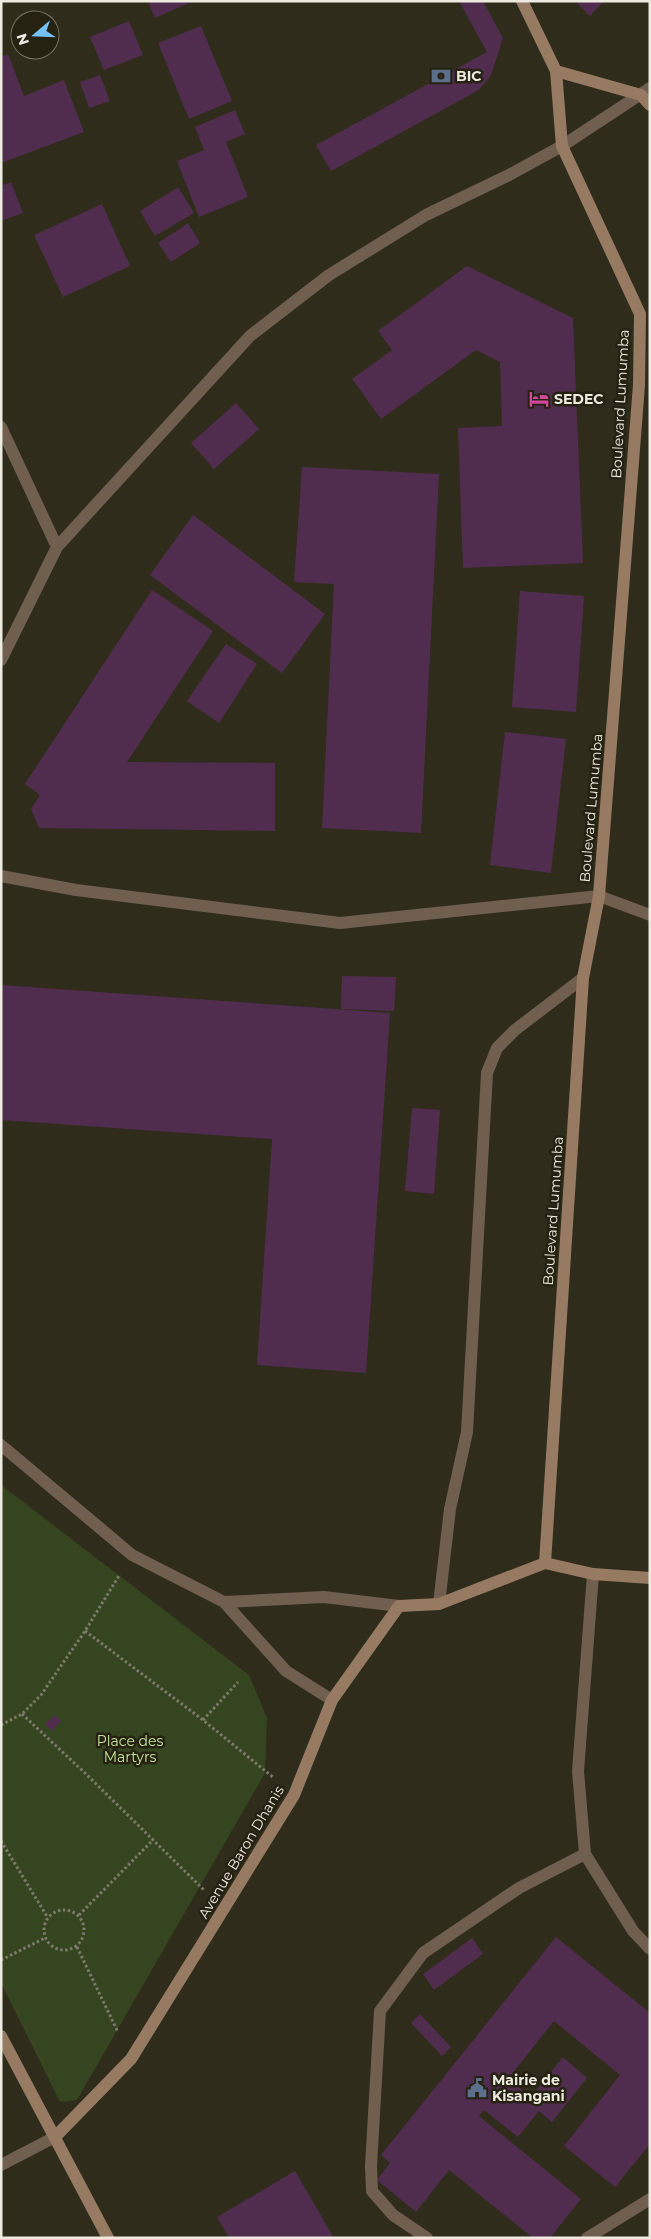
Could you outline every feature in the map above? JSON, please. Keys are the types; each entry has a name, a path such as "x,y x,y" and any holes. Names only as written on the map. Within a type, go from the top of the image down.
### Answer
{"street":[{"name":"Boulevard Lumumba","path":"522,1 556,70 562,146 645,314 599,896 583,978 545,1563"},
{"path":"556,70 646,91"},
{"path":"646,91 650,105"},
{"path":"1,660 57,547 250,336 329,275 426,215 562,146 646,91"},
{"path":"1,427 57,547"},
{"path":"1,876 76,890 340,923 599,896 650,914"},
{"path":"439,1604 450,1509 467,1432 487,1073 498,1048 515,1030 583,978"},
{"path":"1,1445 132,1555 224,1602 286,1671 332,1700"},
{"path":"224,1602 324,1597 400,1606 439,1604 545,1563 593,1574 650,1578"},
{"path":"593,1574 578,1771 585,1854 633,1931 650,1949"},
{"name":"Avenue Baron Dhanis","path":"55,2137 131,2059 294,1795 332,1700 400,1606"},
{"path":"427,2238 393,2215 372,2191 371,2166 380,2011 424,1953 519,1888 585,1854"},
{"path":"1,2036 108,2238"},
{"path":"1,2166 55,2137"},
{"path":"587,2238 650,2199"}],"path":[{"path":"1,1725 22,1714 41,1696 85,1631 132,1555"},
{"path":"85,1631 202,1720 294,1795"},
{"path":"202,1720 238,1682"},
{"path":"22,1714 224,1909"},
{"path":"79,1915 153,1840"},
{"path":"1,1841 48,1918"},
{"path":"63,1909 79,1915 85,1931 77,1947 66,1951 54,1948 45,1938 44,1928 48,1918 63,1909"},
{"path":"1,1960 45,1938"},
{"path":"77,1947 131,2059"}],"green space":[{"name":"Place des Martyrs","path":"1,1485 249,1675 267,1718 265,1773 77,2100 60,2102 1,1983"}],"building":[{"path":"148,1 193,1 155,18"},
{"path":"459,1 483,1 503,38 491,75 479,90 331,171 316,145 487,52"},
{"path":"575,1 604,1 590,16"},
{"path":"129,21 143,55 104,70 90,37"},
{"path":"201,26 232,101 189,119 158,43"},
{"path":"8,54 24,96 64,80 84,132 1,163 1,57"},
{"path":"100,75 110,101 89,108 80,82"},
{"path":"235,110 245,134 226,142 248,197 199,217 177,161 204,150 195,127"},
{"path":"11,182 23,213 1,221 1,186"},
{"path":"178,187 194,213 155,236 140,211"},
{"path":"102,204 130,266 63,297 34,235"},
{"path":"188,223 200,243 171,262 158,243"},
{"name":"SEDEC","path":"467,266 573,318 583,563 463,568 458,428 502,426 500,362 476,350 381,419 352,379 392,350 378,331"},
{"path":"236,403 259,429 214,469 191,443"},
{"path":"302,467 439,474 421,833 322,828 334,584 294,582"},
{"path":"193,515 325,614 282,673 150,575"},
{"path":"152,590 213,631 127,762 275,763 275,831 39,828 31,809 40,795 25,784"},
{"path":"520,591 584,596 576,712 512,707"},
{"path":"226,644 257,664 219,723 187,701"},
{"path":"505,732 566,739 551,873 490,865"},
{"path":"342,976 396,977 394,1011 341,1009"},
{"path":"1,985 390,1013 366,1373 257,1365 272,1139 1,1120"},
{"path":"412,1108 440,1110 434,1194 405,1191"},
{"path":"55,1715 61,1721 52,1731 45,1724"},
{"name":"Mairie de Kisangani","path":"556,1937 650,2013 650,2144 615,2187 564,2146 620,2075 554,2021 508,2079 531,2097 563,2057 587,2078 552,2122 539,2111 518,2137 484,2110 479,2116 581,2199 550,2238 533,2238 449,2170 416,2212 377,2180 390,2163 381,2155"},
{"path":"472,1938 483,1954 434,1990 423,1974"},
{"path":"420,2014 451,2047 442,2056 411,2023"},
{"path":"295,2171 334,2238 229,2238 217,2217"}],"place":[{"name":"BIC","path":"441,76"},
{"name":"SEDEC","path":"539,399"},
{"name":"Mairie de Kisangani","path":"477,2088"}]}
